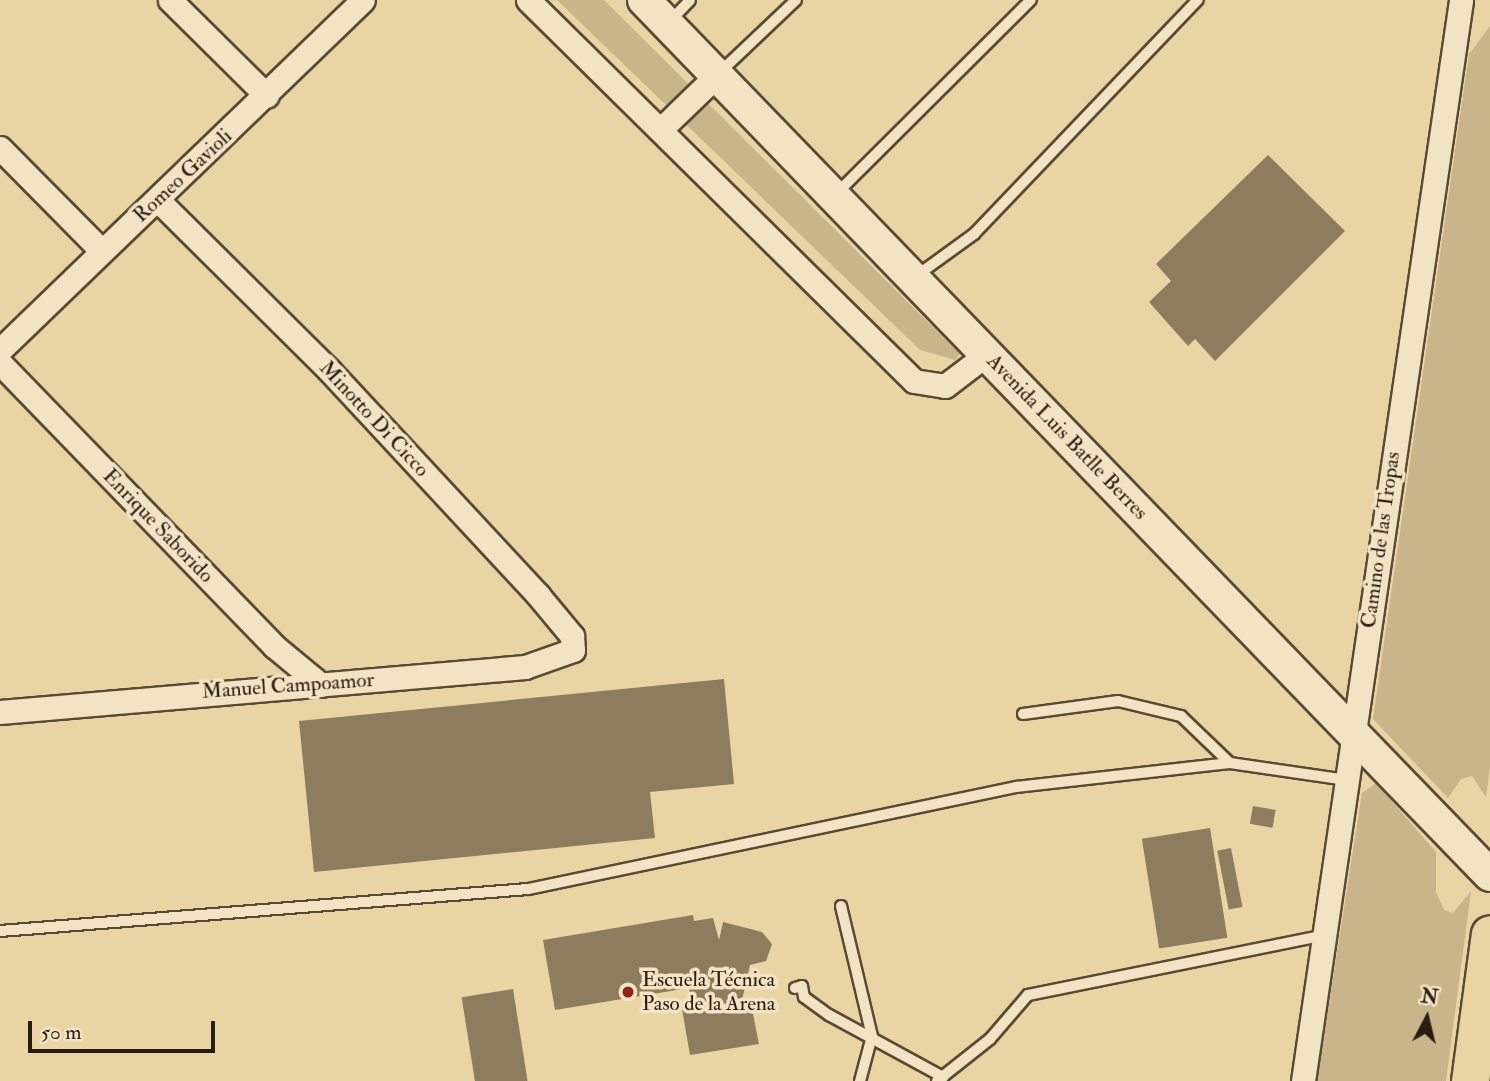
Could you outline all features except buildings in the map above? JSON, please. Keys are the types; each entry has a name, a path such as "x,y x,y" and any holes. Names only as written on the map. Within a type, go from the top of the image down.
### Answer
{"highway":[{"path":"1471,1081 1490,934"}],"main road":[{"name":"Avenida Luis Batlle Berres","path":"644,0 1490,875"}],"street":[{"path":"170,0 267,96"},
{"name":"Romeo Gavioli","path":"0,350 101,250 158,200 267,96 363,0"},
{"path":"528,0 914,381 945,386 987,354"},
{"name":"Camino de las Tropas","path":"1303,1081 1461,0"},
{"path":"660,130 717,75"},
{"path":"0,149 101,250"},
{"name":"Minotto Di Cicco","path":"158,200 329,370 538,594 572,636 573,650"},
{"name":"Enrique Saborido","path":"0,363 274,646 321,685"},
{"name":"Manuel Campoamor","path":"0,712 525,667 573,650"}],"lane":[{"path":"667,24 690,0"},
{"path":"717,75 796,0"},
{"path":"834,195 1031,0"},
{"path":"914,278 974,234 1198,0"},
{"path":"1023,714 1118,701 1181,716 1230,764"},
{"path":"0,931 528,889 1016,787 1230,764 1347,780"},
{"path":"841,906 872,1036 860,1081"},
{"path":"794,988 802,986 804,997 940,1079 990,1039 1028,995 1325,935"}],"shaded area":[{"path":"557,0 604,0 960,354 955,360 920,350"},
{"path":"1490,26 1490,767 1486,797 1472,776 1461,779 1448,798 1373,719 1469,54"},
{"path":"1376,783 1436,852 1436,892 1444,910 1453,913 1471,891 1446,1081 1317,1081 1362,793"}],"place":[{"name":"Escuela Técnica Paso de la Arena","path":"628,992"}]}
